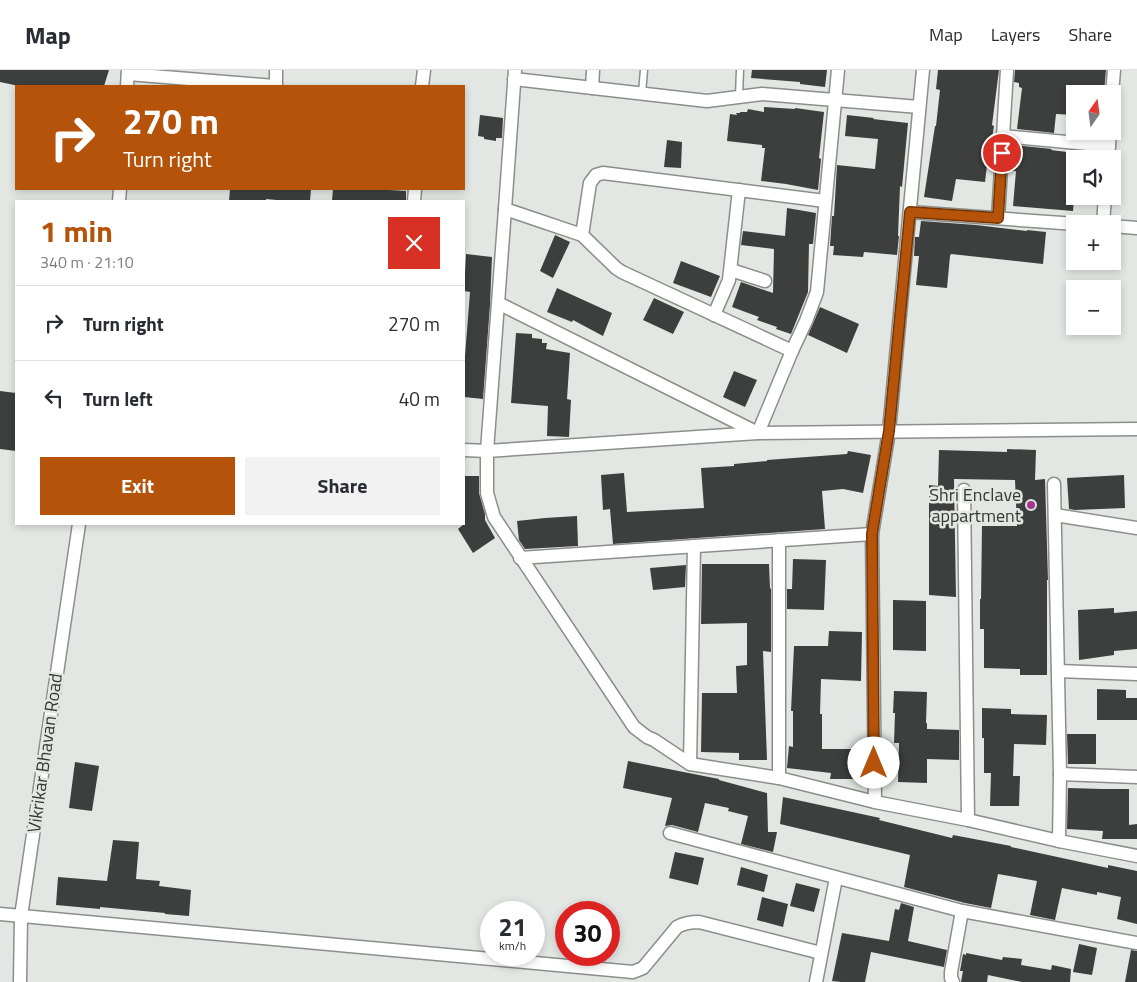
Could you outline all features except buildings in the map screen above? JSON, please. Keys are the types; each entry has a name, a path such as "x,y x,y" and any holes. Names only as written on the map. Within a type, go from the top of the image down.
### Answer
{"street":[{"path":"275,85 276,70"},
{"path":"422,85 424,70"},
{"path":"592,88 594,70"},
{"path":"758,433 817,292 824,201 838,70"},
{"path":"875,802 872,534 889,431 923,70"},
{"path":"998,218 1007,70"},
{"path":"1113,85 1114,70"},
{"path":"919,107 762,94 707,101 592,88 514,75 506,208 487,451 487,493 489,505 494,518 520,558 634,728 690,764 779,778 875,802 1137,856"},
{"path":"128,77 259,85"},
{"path":"1003,136 1095,150"},
{"path":"582,235 590,183 596,175 603,173 824,201"},
{"path":"714,315 726,288 731,270 739,190"},
{"path":"506,208 582,235 622,272 792,351"},
{"path":"910,212 1066,223"},
{"path":"1121,227 1137,228"},
{"path":"731,270 765,281"},
{"path":"498,303 758,433"},
{"path":"465,450 487,451 758,433 1137,429"},
{"path":"1054,484 1060,774 1059,841"},
{"path":"964,490 968,820"},
{"path":"1055,515 1137,528"},
{"name":"Vikrikar Bhavan Road","path":"20,982 21,916 79,525"},
{"path":"520,558 872,534"},
{"path":"779,540 779,778"},
{"path":"690,764 694,546"},
{"path":"1058,671 1137,674"},
{"path":"1060,774 1137,777"},
{"path":"670,833 962,911 1137,944"},
{"path":"816,982 836,878"},
{"path":"954,982 951,978 951,972 962,911"},
{"path":"0,914 633,972 643,968 677,927 690,922 699,922 822,953"}],"lane":[{"path":"642,94 644,70"},
{"path":"732,70 740,72 739,96"}],"place":[{"name":"Shri Enclave appartment","path":"1031,505"}],"route":[{"path":"874,763 872,534 889,431 910,212 998,218 1002,153"}]}
